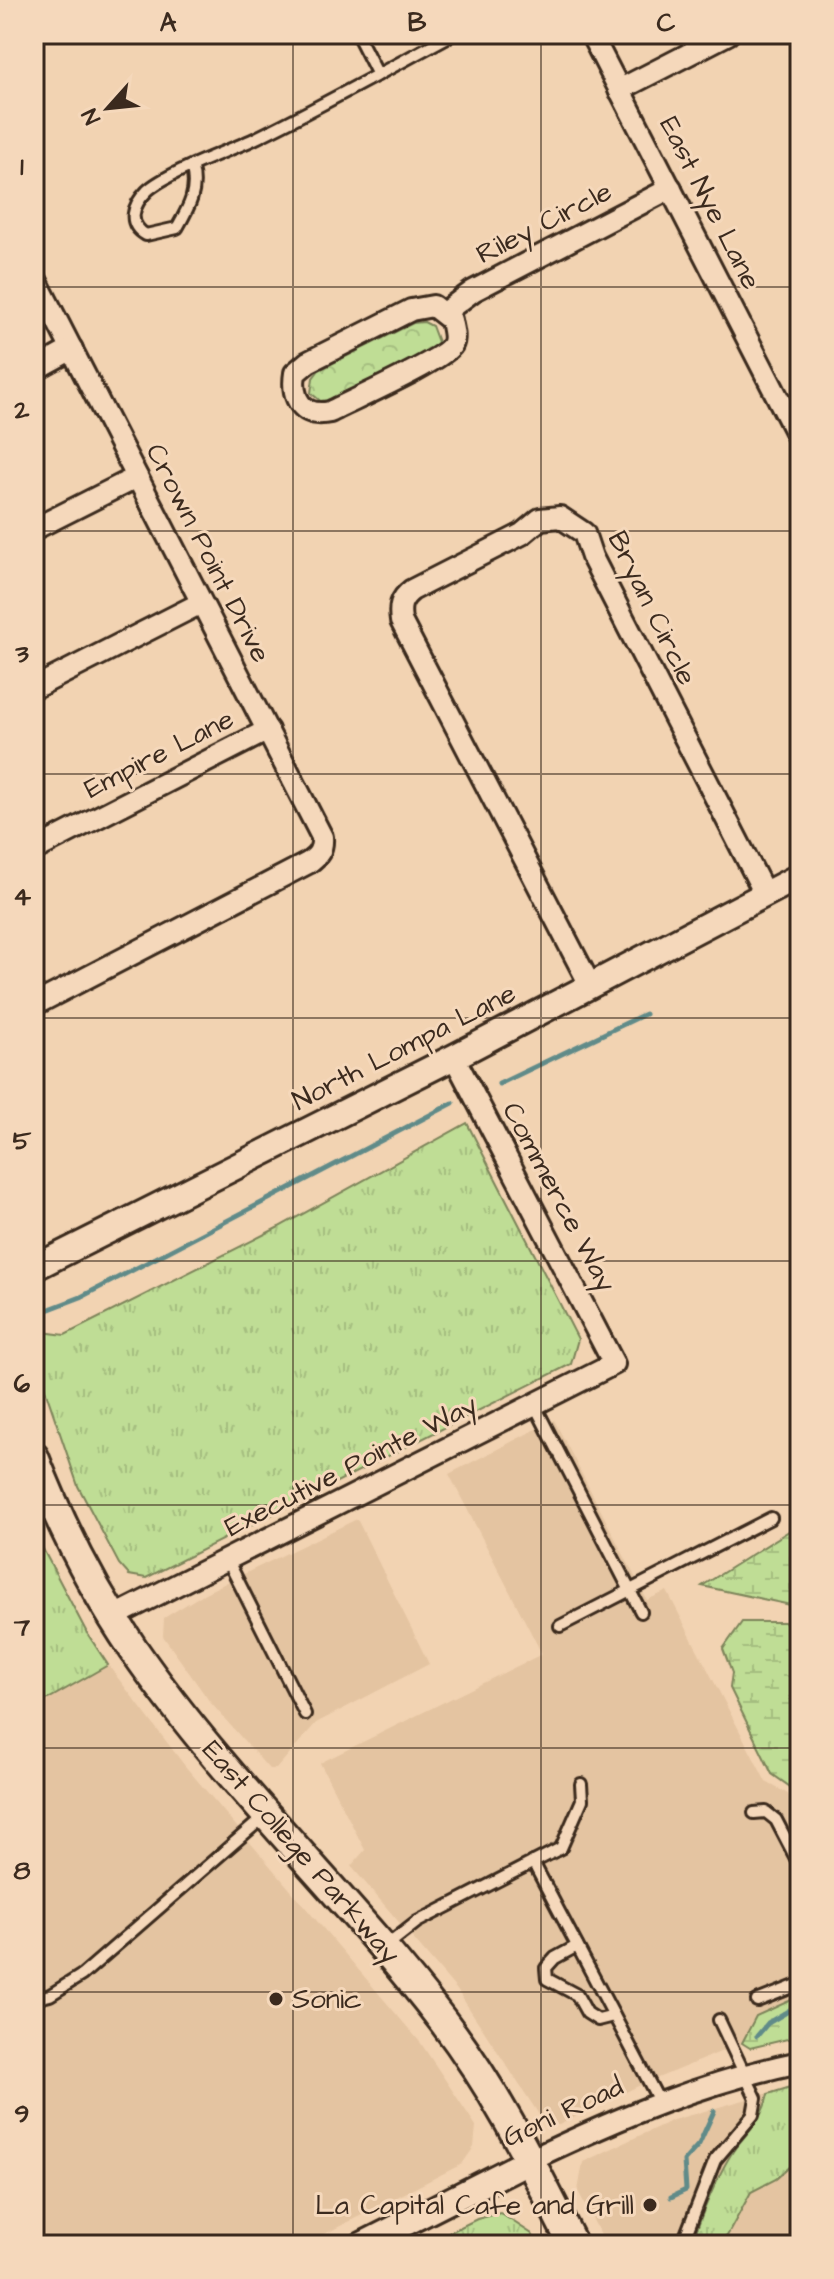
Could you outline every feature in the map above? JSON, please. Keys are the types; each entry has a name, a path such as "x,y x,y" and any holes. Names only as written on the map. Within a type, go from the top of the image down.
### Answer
{"main road":[{"name":"East College Parkway","path":"34,1457 80,1560 113,1617 162,1689 383,1948 466,2053 530,2160 573,2245"}],"street":[{"name":"East Nye Lane","path":"591,34 798,432"},
{"path":"619,90 728,34"},
{"name":"Riley Circle","path":"445,312 473,291 671,188"},
{"name":"Crown Point Drive","path":"34,276 322,837 318,856 34,1005"},
{"path":"433,306 445,312 451,320 454,339 449,349 433,361 330,412 316,415 298,403 293,389 295,373 308,362 411,310 433,306"},
{"path":"34,370 72,349"},
{"path":"34,529 137,477"},
{"name":"Bryan Circle","path":"590,985 401,621 399,610 401,602 412,590 522,534 540,519 560,517 584,533 592,557 765,894"},
{"path":"34,688 201,603"},
{"name":"Empire Lane","path":"34,850 268,730"},
{"name":"North Lompa Lane","path":"34,1268 454,1057 800,876"},
{"name":"Commerce Way","path":"454,1057 614,1364"},
{"name":"Executive Pointe Way","path":"113,1617 614,1364"},
{"name":"Goni Road","path":"362,2245 530,2160 659,2101 746,2073 800,2062"}],"lane":[{"path":"357,34 378,75"},
{"path":"192,168 195,182 191,203 177,228 146,235 136,229 132,222 135,207 149,190 453,34"},
{"path":"534,1404 641,1612"},
{"path":"560,1626 771,1518"},
{"path":"227,1559 305,1714"},
{"path":"383,1948 417,1922 561,1848 582,1800 581,1784"},
{"path":"754,1813 766,1812 776,1820 800,1866"},
{"path":"34,1999 50,1995 82,1975 267,1813"},
{"path":"533,1862 659,2101"},
{"path":"577,1946 555,1958 546,1968 547,1979 577,1995 587,2013 598,2020 614,2016"},
{"path":"757,2001 800,1984"},
{"path":"682,2245 715,2160 753,2115 756,2098 719,2020"}],"shaded area":[{"path":"554,1420 647,1600 667,1591 766,1782 788,1794 800,1816 800,1996 756,2016 742,2043 636,2087 559,2125 549,2124 540,2116 457,1990 351,1866 365,1850 320,1763 542,1654 449,1474"},
{"path":"357,1519 429,1664 316,1723 276,1769 269,1769 210,1702 163,1636 164,1618 205,1593"},
{"path":"108,1665 185,1766 420,2042 476,2126 474,2147 462,2164 303,2245 34,2245 34,1707"},
{"path":"800,2084 800,2245 606,2245 578,2191 583,2162 673,2120"}],"green space":[{"path":"424,322 432,326 438,342 431,356 324,404 311,393 313,378 319,370 413,323"},
{"path":"467,1123 578,1339 571,1364 146,1578 129,1575 119,1564 78,1486 34,1357 34,1331 65,1335 279,1227"},
{"path":"800,1524 800,1607 702,1586"},
{"path":"34,1532 87,1633 108,1665 34,1707"},
{"path":"742,1622 784,1622 800,1628 800,1802 793,1789 772,1774 730,1688 732,1673 723,1649"},
{"path":"800,1996 800,2036 750,2048 742,2043 756,2016"},
{"path":"800,2084 800,2158 776,2179 751,2192 727,2236 712,2245 693,2245 717,2180 736,2147 760,2116 768,2094"},
{"path":"500,2213 532,2234 538,2245 424,2245 477,2219"}],"waterway":[{"path":"499,1084 645,1014"},
{"path":"34,1309 47,1310 81,1297 453,1103"},
{"path":"757,2036 768,2023 800,2004"},
{"path":"671,2197 686,2190 684,2161 699,2144 714,2111"}],"place":[{"name":"Sonic","path":"276,1999"},
{"name":"La Capital Cafe and Grill","path":"650,2205"}]}
